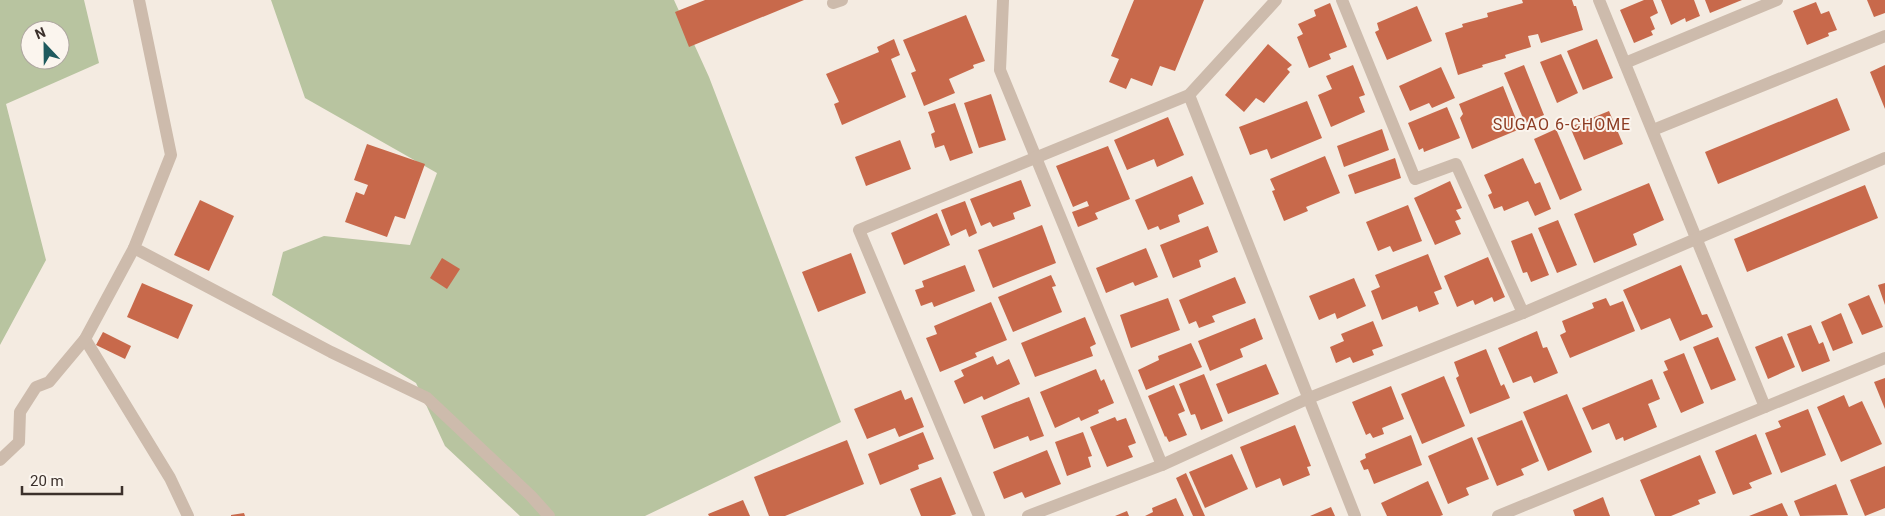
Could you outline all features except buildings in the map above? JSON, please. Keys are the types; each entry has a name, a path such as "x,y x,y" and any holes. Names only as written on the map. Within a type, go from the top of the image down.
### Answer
{"street":[{"path":"0,460 19,442 20,412 36,387 49,382 85,339 134,248 171,154 139,0"},
{"path":"1003,0 1000,70 1162,465"},
{"path":"979,516 859,230 1189,95 1276,0"},
{"path":"1342,0 1415,179 1456,164 1523,313"},
{"path":"1599,0 1765,407"},
{"path":"1625,63 1777,0"},
{"path":"1653,130 1885,36"},
{"path":"1189,95 1355,516"},
{"path":"1028,516 1162,465 1309,398 1523,313 1885,158"},
{"path":"134,248 331,352 427,398 531,496 549,516"},
{"path":"85,339 170,478 188,516"},
{"path":"1498,516 1885,358"}],"green space":[{"path":"0,0 84,0 99,63 6,104 46,260 0,345"},
{"path":"271,0 674,0 709,77 841,422 645,516 520,516 445,446 416,383 272,295 283,252 324,236 410,245 437,173 305,98"}],"district":[{"name":"SUGAO 6-CHOME","path":"1562,124"}]}
